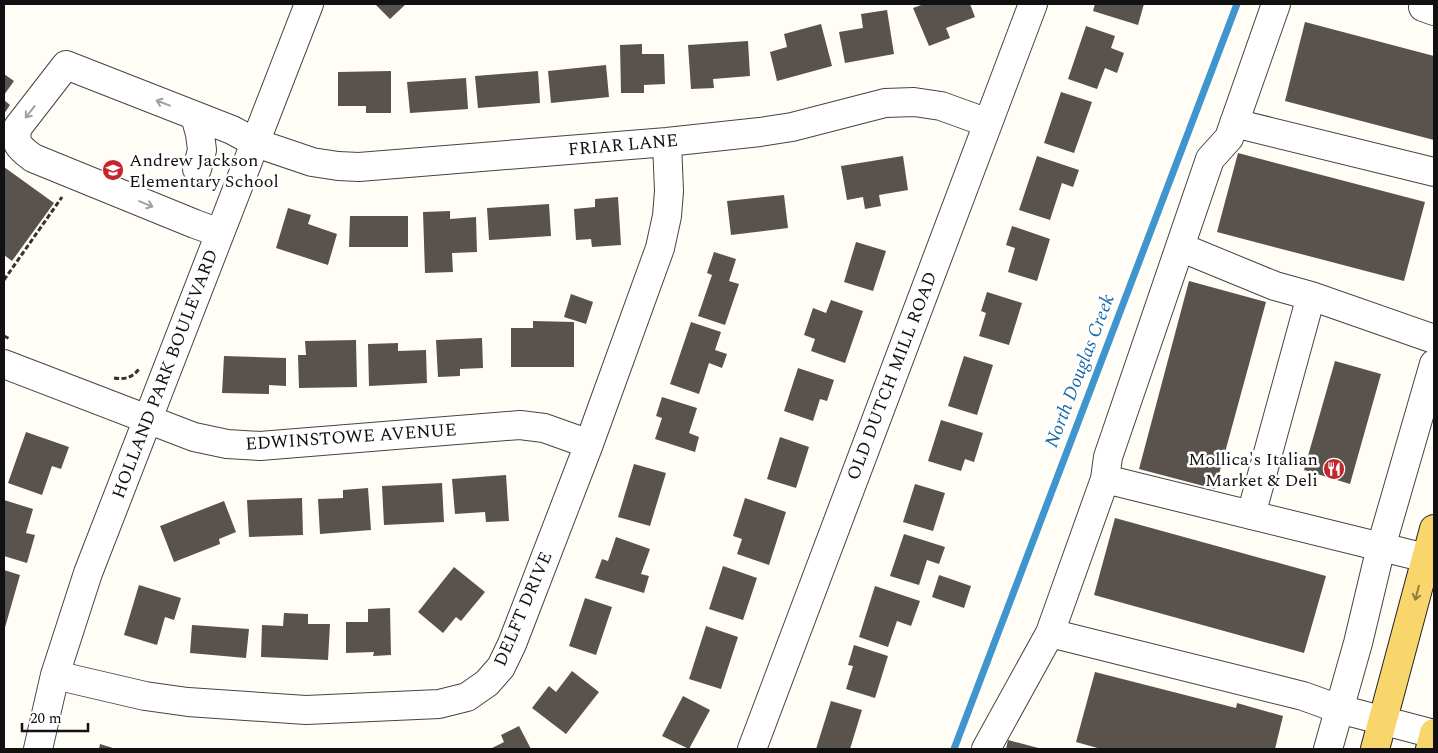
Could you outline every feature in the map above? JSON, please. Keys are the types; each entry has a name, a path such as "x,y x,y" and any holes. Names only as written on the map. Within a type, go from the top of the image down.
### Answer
{"main road":[{"path":"1375,749 1434,529"},
{"path":"1430,749 1434,734"}],"street":[{"name":"HOLLAND PARK BOULEVARD","path":"38,749 55,675 88,573 309,4"},
{"name":"OLD DUTCH MILL ROAD","path":"752,749 1033,4"},
{"path":"986,749 1050,633 1106,479 1108,457 1210,159 1229,138 1276,4"},
{"name":"FRIAR LANE","path":"77,176 32,158 19,148 16,134 18,127 66,65 232,130 256,143 312,162 338,166 359,167 667,142 760,132 792,127 885,103 914,102 941,106 988,123"},
{"path":"195,116 202,150 197,169"},
{"path":"1234,124 1434,172"},
{"name":"DELFT DRIVE","path":"55,675 145,696 188,702 306,710 439,704 467,697 487,683 501,667 512,644 589,444 660,248 667,216 669,190 667,142"},
{"path":"77,176 220,233"},
{"path":"1180,246 1275,286 1311,296 1434,339"},
{"path":"1251,515 1311,296"},
{"name":"EDWINSTOWE AVENUE","path":"8,352 147,418 194,437 227,444 260,446 520,425 544,428 589,444"},
{"path":"1328,749 1358,643 1381,547 1434,364"},
{"path":"1106,479 1426,558"},
{"path":"1050,633 1303,696 1339,709 1434,734"}],"path":[{"path":"4,280 77,176"},
{"path":"4,336 8,352"},
{"path":"110,378 128,378 140,368"}],"building":[{"path":"375,4 406,4 390,19"},
{"path":"924,4 970,4 975,17 946,28 950,38 929,46 913,8"},
{"path":"1095,4 1144,4 1138,25 1093,11"},
{"path":"887,10 894,54 845,63 839,32 863,28 861,14"},
{"path":"1305,22 1434,56 1434,140 1285,101"},
{"path":"821,24 832,66 777,81 770,52 787,47 784,34"},
{"path":"1086,26 1115,36 1111,48 1124,53 1117,73 1105,68 1097,89 1068,79"},
{"path":"748,41 750,76 713,79 714,88 691,89 688,45"},
{"path":"642,44 642,54 664,54 665,84 644,85 644,93 621,93 620,45"},
{"path":"606,65 609,97 551,103 548,71"},
{"path":"391,71 391,113 366,113 366,106 338,106 338,72"},
{"path":"538,71 540,103 478,108 475,76"},
{"path":"4,74 14,81 4,95"},
{"path":"466,78 468,109 410,113 407,82"},
{"path":"1061,92 1092,102 1074,153 1044,143"},
{"path":"4,100 10,105 4,114"},
{"path":"1238,153 1425,202 1404,281 1217,232"},
{"path":"903,156 908,190 879,195 881,206 865,209 863,197 847,200 841,166"},
{"path":"1037,156 1079,170 1073,187 1062,183 1050,220 1019,210"},
{"path":"4,167 54,203 12,261 4,255"},
{"path":"784,195 788,228 731,235 727,201"},
{"path":"618,197 621,245 592,247 591,239 576,240 574,209 595,207 595,199"},
{"path":"549,204 551,236 489,240 487,208"},
{"path":"288,208 311,215 308,224 337,234 328,265 276,248"},
{"path":"450,211 450,219 476,217 477,252 452,253 453,272 425,273 423,212"},
{"path":"350,216 408,216 408,247 349,247"},
{"path":"1012,226 1050,239 1037,281 1008,272 1015,248 1006,245"},
{"path":"856,242 886,251 873,291 844,282"},
{"path":"714,252 736,259 729,281 739,284 725,325 698,316 712,275 707,273"},
{"path":"1189,281 1266,302 1215,489 1139,469"},
{"path":"987,292 1022,303 1009,345 979,336 986,313 981,311"},
{"path":"571,294 593,302 586,324 564,317"},
{"path":"831,300 863,311 845,363 811,351 815,339 804,335 813,308 826,313"},
{"path":"533,321 574,322 574,367 511,367 511,328 533,328"},
{"path":"691,322 721,332 715,350 727,354 722,368 709,363 699,394 670,384"},
{"path":"482,338 483,368 460,369 460,376 438,377 436,340"},
{"path":"356,340 357,387 299,388 298,355 306,355 305,341"},
{"path":"398,343 398,351 426,350 427,383 369,386 368,344"},
{"path":"224,356 286,358 286,386 269,385 269,394 222,393"},
{"path":"964,356 993,365 977,415 948,406"},
{"path":"1335,361 1381,374 1350,484 1304,470"},
{"path":"798,368 834,380 827,401 820,399 813,421 784,411"},
{"path":"662,397 697,408 689,433 699,437 695,452 655,439 662,418 656,416"},
{"path":"941,420 983,433 974,462 965,459 961,471 928,461"},
{"path":"26,432 69,447 61,469 52,466 42,495 8,483"},
{"path":"780,437 809,447 796,488 767,479"},
{"path":"634,464 666,473 650,526 618,517"},
{"path":"506,475 509,521 486,522 485,512 455,514 452,479"},
{"path":"442,483 444,522 384,525 382,486"},
{"path":"915,484 945,493 933,531 903,522"},
{"path":"368,488 371,530 320,534 318,499 343,498 343,490"},
{"path":"302,498 303,535 249,537 247,500"},
{"path":"745,498 786,512 769,565 737,554 742,539 733,536"},
{"path":"4,500 33,509 26,533 35,535 27,563 4,556"},
{"path":"224,501 236,532 219,539 220,544 174,562 160,526"},
{"path":"1115,518 1326,576 1304,653 1094,595"},
{"path":"904,534 945,547 939,564 927,560 919,585 890,576"},
{"path":"616,537 650,549 641,574 649,576 644,593 595,578 602,559 608,561"},
{"path":"723,566 757,578 743,620 709,609"},
{"path":"454,567 485,592 461,621 456,617 443,633 418,612"},
{"path":"4,570 20,575 4,631"},
{"path":"939,575 971,586 964,608 932,597"},
{"path":"139,585 181,598 174,620 165,617 157,645 124,635"},
{"path":"875,586 920,601 911,626 897,621 888,647 859,637"},
{"path":"585,598 612,607 596,655 569,646"},
{"path":"390,608 391,655 373,656 374,652 346,653 346,622 368,622 368,609"},
{"path":"284,613 308,614 308,624 330,624 328,660 261,657 262,625 283,626"},
{"path":"192,625 249,629 246,658 190,653"},
{"path":"706,626 738,637 721,689 689,679"},
{"path":"854,645 888,656 875,698 846,689 853,666 848,665"},
{"path":"572,671 599,692 566,734 532,708 549,686 556,692"},
{"path":"1095,672 1236,708 1237,703 1283,716 1275,749 1101,749 1076,742"},
{"path":"683,696 710,710 689,749 662,736"},
{"path":"831,701 862,710 850,749 816,749"},
{"path":"519,726 531,749 490,749 504,742 501,735"},
{"path":"1008,740 1042,749 1006,749"},
{"path":"100,744 116,749 99,749"}],"waterway":[{"name":"North Douglas Creek","path":"954,749 1237,4"}],"place":[{"name":"Andrew Jackson Elementary School","path":"113,170"},
{"name":"Mollica's Italian Market & Deli","path":"1334,469"}]}
